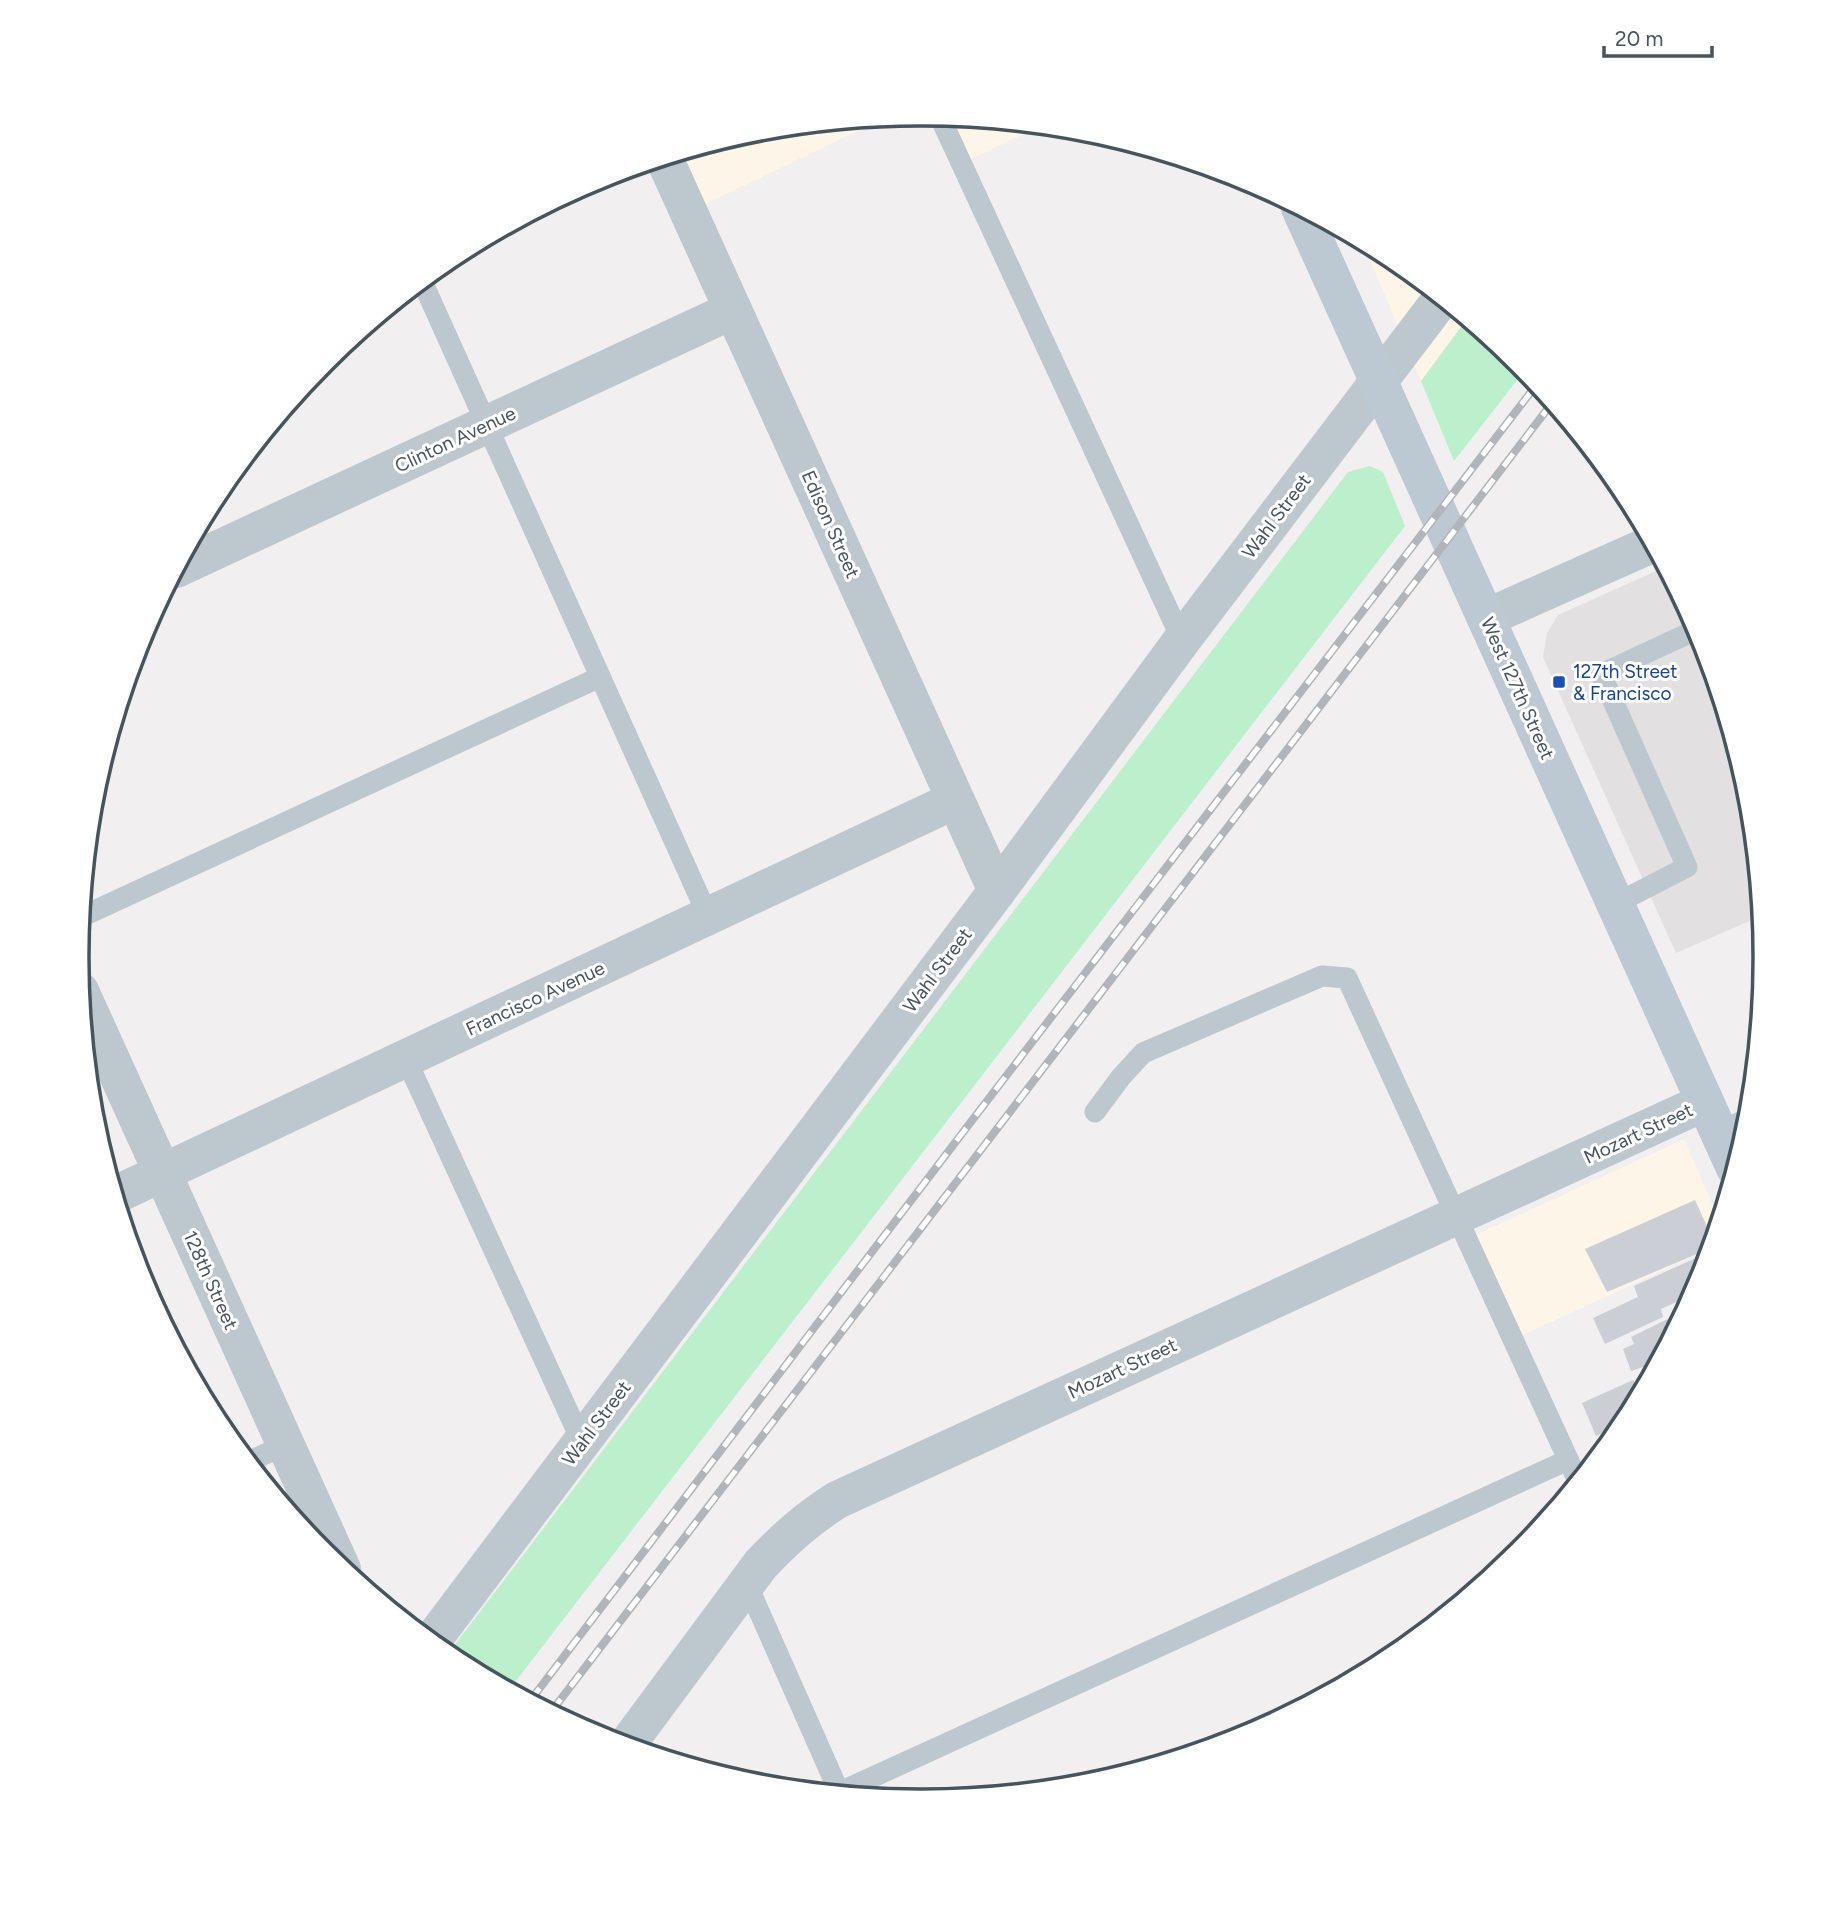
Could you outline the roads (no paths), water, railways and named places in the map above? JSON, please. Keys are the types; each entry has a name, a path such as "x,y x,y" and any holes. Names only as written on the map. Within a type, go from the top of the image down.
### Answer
{"main road":[{"name":"West 127th Street","path":"1306,221 1615,904 1724,1117 1730,1147"}],"street":[{"name":"Edison Street","path":"668,166 997,891"},
{"name":"Wahl Street","path":"438,1633 997,891 1182,640 1437,306"},
{"name":"Clinton Avenue","path":"190,563 733,310"},
{"path":"1486,618 1644,548"},
{"name":"Francisco Avenue","path":"123,1191 955,800"},
{"name":"128th Street","path":"91,1016 330,1543"},
{"name":"Mozart Street","path":"633,1737 761,1564 785,1539 837,1500 1456,1216 1724,1117"}],"lane":[{"path":"944,127 1182,640"},
{"path":"426,290 708,916"},
{"path":"1615,904 1687,867 1601,674 1687,634"},
{"path":"91,913 600,677"},
{"path":"1095,1112 1143,1053 1322,976 1347,978 1574,1472"},
{"path":"405,1059 582,1442"},
{"path":"257,1458 285,1445"},
{"path":"855,1786 1568,1460"},
{"path":"747,1584 836,1784"}],"railway":[{"path":"535,1694 1531,392"},
{"path":"557,1705 1547,410"}],"place":[{"name":"127th Street & Francisco","path":"1559,682"}]}
